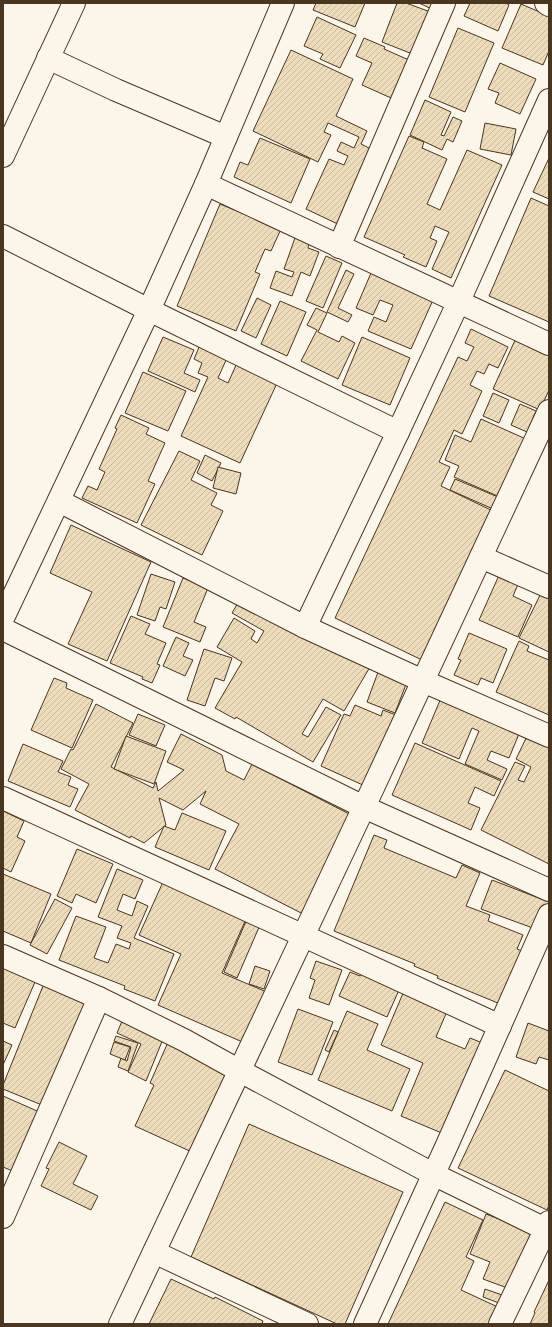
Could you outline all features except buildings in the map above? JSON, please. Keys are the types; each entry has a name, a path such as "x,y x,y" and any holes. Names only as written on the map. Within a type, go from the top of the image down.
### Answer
{"street":[{"path":"3,156 74,3"},
{"path":"3,618 149,310 206,184 283,3"},
{"path":"339,247 444,3"},
{"path":"48,58 116,90 226,137"},
{"path":"304,628 459,301 549,100"},
{"path":"206,184 549,344"},
{"path":"3,236 149,310 398,432"},
{"path":"120,1324 481,557 543,438 549,411"},
{"path":"59,500 304,628 549,736"},
{"path":"481,557 549,587"},
{"path":"3,629 364,807 549,890"},
{"path":"3,798 500,1026"},
{"path":"364,1324 549,915"},
{"path":"3,956 99,998 184,1040 433,1174 548,1227 500,1324"},
{"path":"3,1217 99,998"},
{"path":"154,1252 307,1324"}]}
